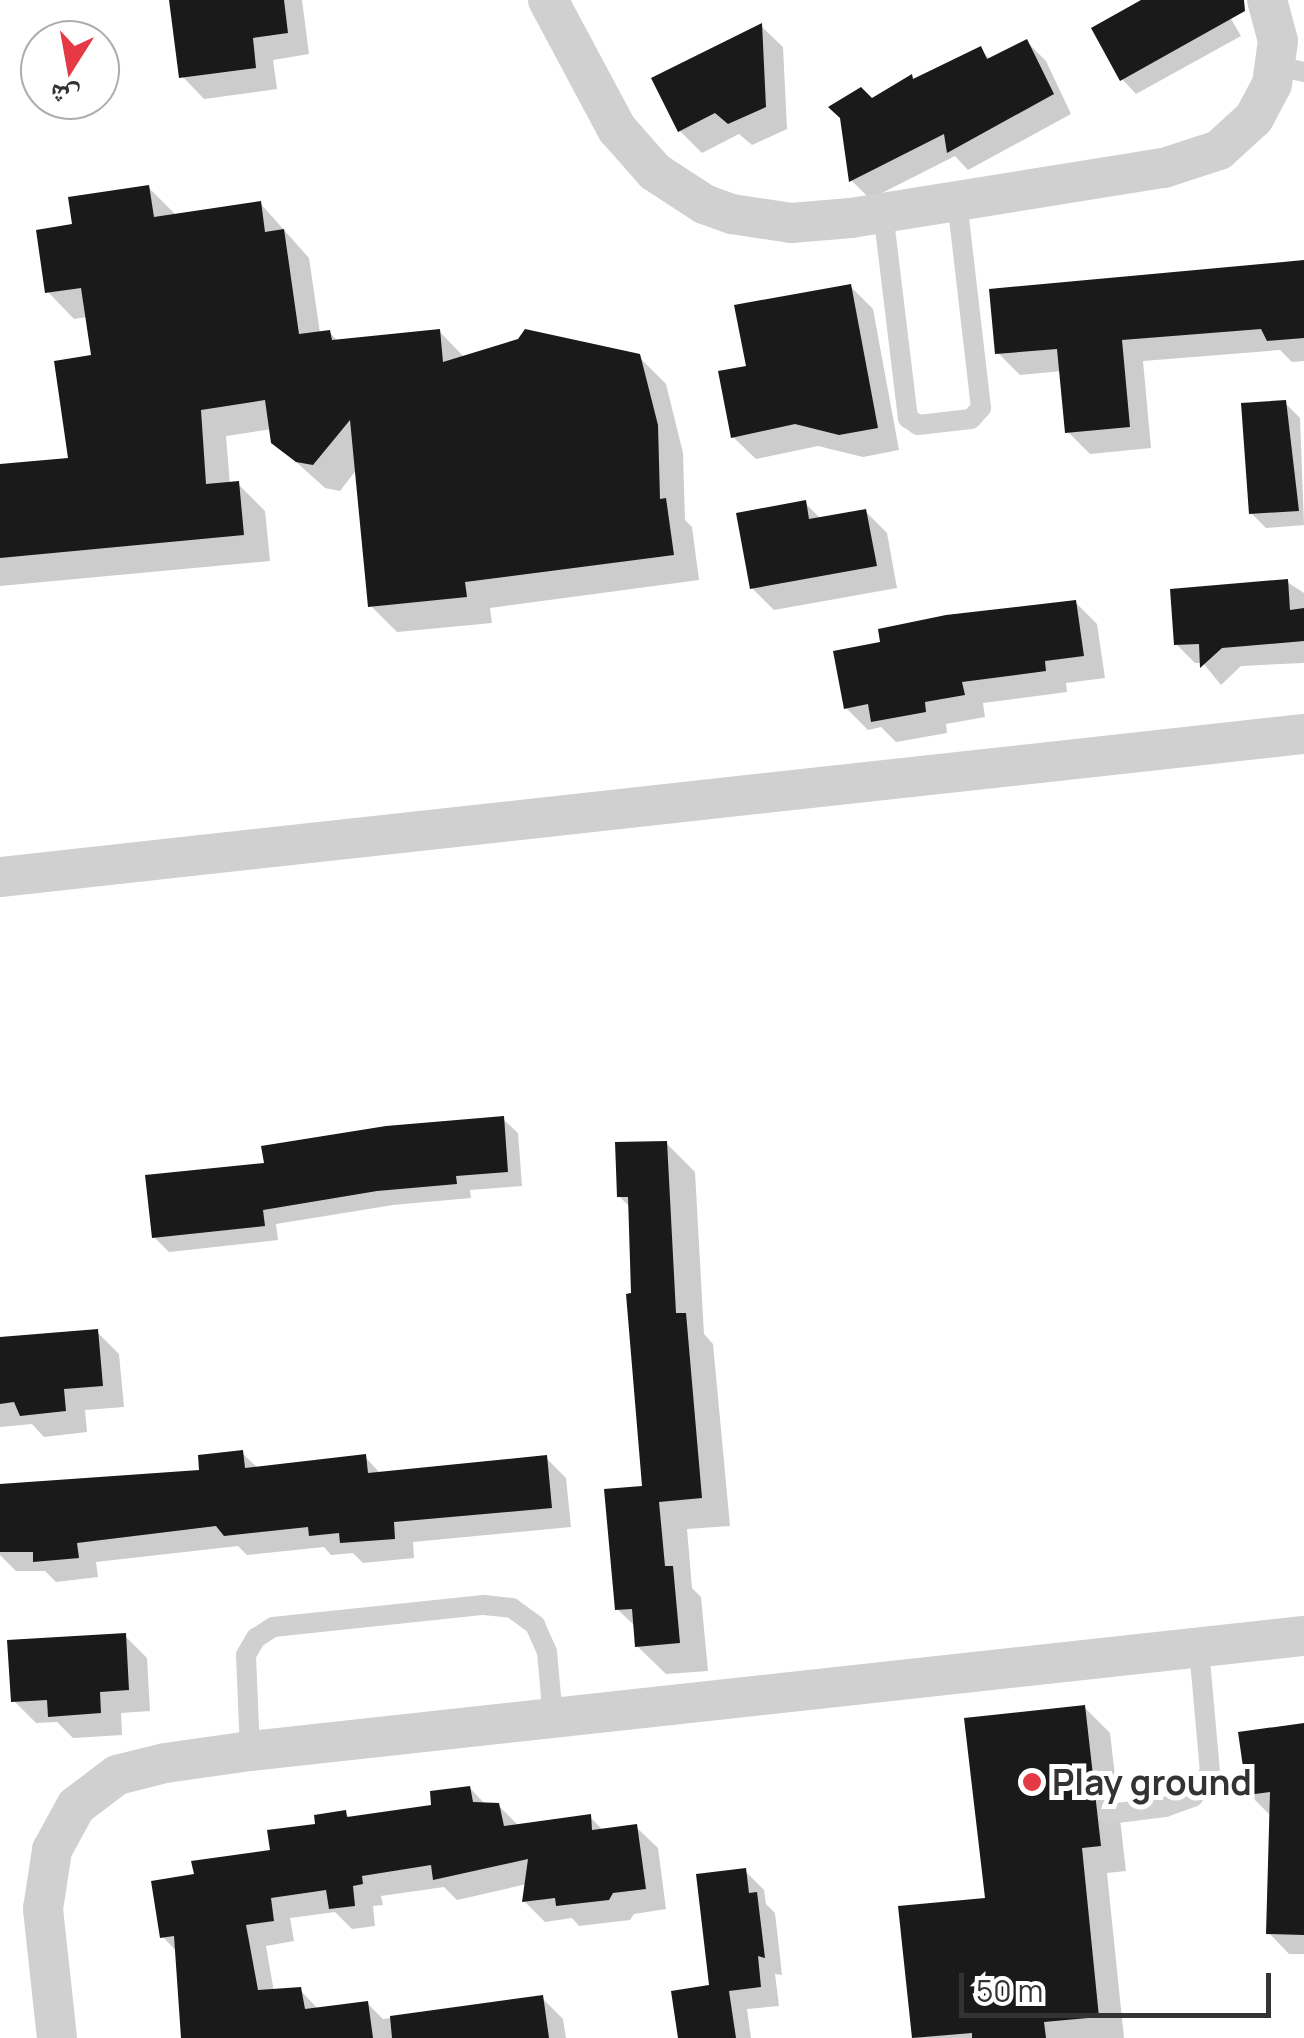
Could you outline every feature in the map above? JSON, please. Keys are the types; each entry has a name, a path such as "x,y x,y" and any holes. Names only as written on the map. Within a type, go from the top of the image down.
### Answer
{"street":[{"path":"548,0 616,128 634,152 678,189 732,214 791,223 883,212 1198,160 1228,142 1254,118 1290,69 1268,0"},
{"path":"0,877 1304,734"},
{"path":"58,2038 44,1909 52,1850 76,1806 117,1775 165,1762 250,1751 1304,1636"}],"lane":[{"path":"883,212 908,418 918,425 971,419 981,408 956,200"},
{"path":"250,1751 246,1654 256,1638 273,1627 484,1605 512,1608 536,1625 547,1652 553,1718"},
{"path":"1109,1814 1165,1807 1193,1797 1210,1772 1199,1648"}],"building":[{"path":"169,0 284,0 288,33 253,38 256,68 179,78"},
{"path":"1141,0 1244,0 1245,11 1120,81 1091,28"},
{"path":"762,23 766,107 728,124 715,113 678,132 651,78"},
{"path":"1027,39 1054,94 947,153 944,134 849,182 840,118 828,107 861,87 872,98 912,74 913,79 981,46 987,59"},
{"path":"149,185 154,217 261,201 265,232 284,229 299,334 330,330 332,340 440,329 443,362 518,339 525,329 640,354 658,425 660,499 666,498 674,555 465,582 467,597 368,607 350,420 313,465 296,462 271,443 265,400 201,410 206,484 239,481 244,535 0,558 0,464 68,458 54,361 91,355 81,288 45,293 36,230 72,224 68,197"},
{"path":"1304,260 1304,338 1267,341 1261,329 1122,340 1130,427 1065,433 1057,349 995,354 989,289"},
{"path":"851,284 878,428 839,435 795,424 731,438 718,371 746,366 734,305"},
{"path":"1286,400 1299,511 1249,514 1241,403"},
{"path":"806,500 809,519 866,509 877,566 750,589 736,513"},
{"path":"1288,579 1290,610 1304,608 1304,641 1222,648 1200,668 1199,644 1174,645 1170,589"},
{"path":"1076,600 1084,656 1045,661 1046,671 962,682 965,695 925,702 926,712 871,722 868,704 844,709 833,651 880,642 878,629 946,615"},
{"path":"504,1116 508,1172 456,1176 457,1184 377,1191 263,1210 265,1226 152,1238 145,1175 264,1163 261,1146 386,1126"},
{"path":"667,1141 676,1313 686,1313 702,1498 659,1502 665,1566 673,1566 680,1643 635,1647 632,1609 615,1610 604,1489 642,1486 626,1294 631,1293 628,1197 617,1197 615,1142"},
{"path":"98,1329 103,1386 64,1389 66,1411 20,1416 14,1402 0,1404 0,1337"},
{"path":"243,1450 245,1468 366,1454 368,1473 547,1455 552,1508 394,1522 395,1539 340,1543 339,1533 309,1536 308,1527 224,1536 216,1526 77,1543 79,1558 33,1562 33,1552 0,1552 0,1484 199,1470 198,1455"},
{"path":"126,1633 129,1690 100,1692 101,1713 48,1717 47,1700 11,1702 7,1640"},
{"path":"1085,1705 1101,1846 1082,1848 1099,2017 1044,2022 1046,2038 972,2038 972,2033 912,2038 898,1906 985,1898 964,1718"},
{"path":"1304,1723 1304,1935 1266,1934 1270,1792 1247,1795 1238,1732"},
{"path":"470,1786 473,1802 499,1803 504,1826 591,1814 592,1830 637,1824 646,1889 613,1893 609,1900 556,1906 555,1898 522,1902 528,1859 433,1880 431,1865 362,1876 363,1884 353,1886 355,1906 329,1909 326,1890 271,1898 274,1921 246,1925 258,1990 301,1987 305,2009 368,2001 373,2038 181,2038 174,1936 160,1938 151,1881 194,1874 191,1861 270,1850 267,1830 315,1824 314,1815 346,1810 347,1817 431,1805 430,1791"},
{"path":"746,1868 749,1893 757,1892 765,1958 758,1956 761,1987 729,1991 736,2038 678,2038 671,1991 709,1985 696,1874"},
{"path":"543,1995 549,2038 392,2038 390,2016"}],"place":[{"name":"Play ground","path":"1032,1782"}]}
